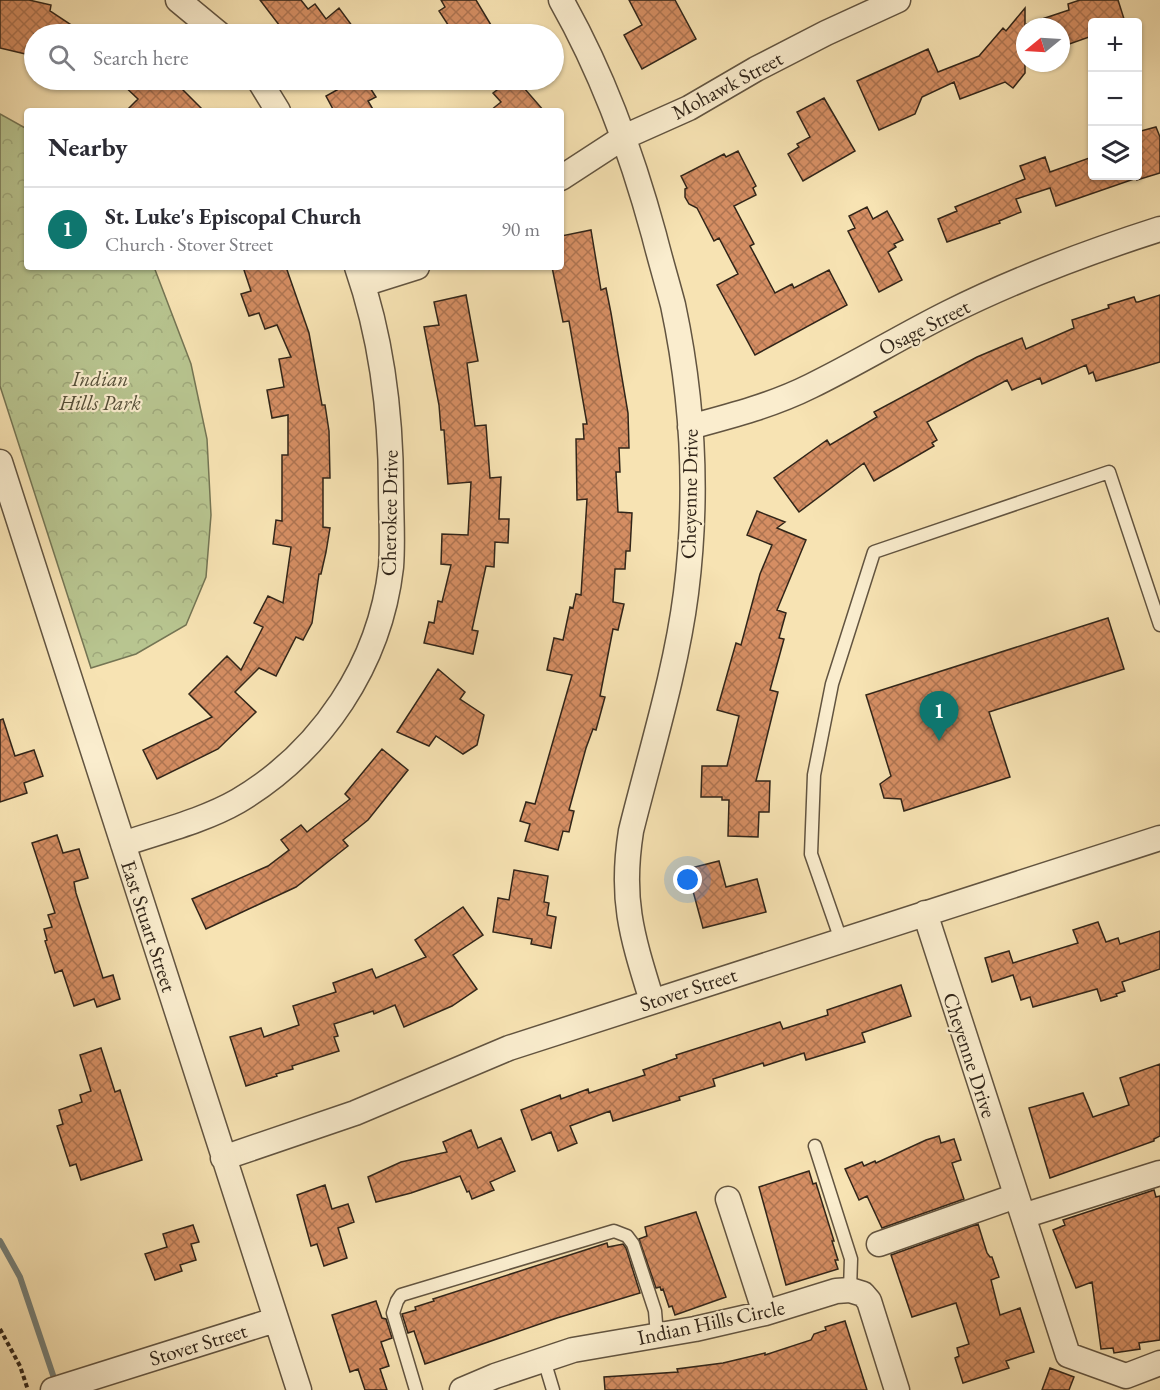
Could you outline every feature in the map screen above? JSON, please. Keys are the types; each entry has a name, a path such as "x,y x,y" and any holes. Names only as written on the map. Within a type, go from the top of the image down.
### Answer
{"street":[{"path":"178,0 207,24"},
{"name":"Cheyenne Drive","path":"561,0 600,77 624,137 645,203 672,304 683,361 690,427 692,520 680,635 631,831 626,864 627,911 632,939 652,1001"},
{"name":"Mohawk Street","path":"564,176 624,137 689,108 756,69 898,0"},
{"path":"265,90 277,108"},
{"name":"Osage Street","path":"690,427 759,408 810,387 948,313 1016,282 1104,247 1160,229"},
{"path":"360,275 396,270"},
{"name":"Cherokee Drive","path":"123,844 198,820 236,802 272,778 300,754 328,722 359,673 376,633 386,597 391,566 391,440 385,385 375,331 360,275"},
{"name":"East Stuart Street","path":"0,462 9,524 123,844 299,1390"},
{"name":"Stover Street","path":"223,1158 355,1113 509,1048 1160,838"},
{"name":"Cheyenne Drive","path":"925,913 1068,1355 1126,1376 1160,1364"},
{"path":"879,1244 1019,1206 1160,1173"},
{"path":"728,1199 765,1313"},
{"path":"849,1290 863,1294 869,1301 897,1390"},
{"name":"Indian Hills Circle","path":"462,1390 495,1376 573,1350 695,1329 765,1313 836,1291 849,1290"},
{"name":"Stover Street","path":"62,1387 276,1320"}],"lane":[{"path":"841,940 811,854 814,775 832,684 874,552 1109,472 1160,625"},
{"path":"815,1146 851,1259 849,1290"},
{"path":"416,1390 393,1313 401,1295 614,1231 627,1236 633,1244 655,1311 657,1335"},
{"path":"544,1360 553,1390"}],"path":[{"path":"0,1329 20,1366 28,1390"}],"green space":[{"name":"Indian Hills Park","path":"0,114 24,127 24,270 155,270 191,364 207,439 211,515 206,577 186,625 136,654 91,668 0,386"}],"building":[{"path":"0,0 29,0 51,5 50,11 70,24 24,24 24,54 0,48"},
{"path":"260,0 301,0 308,9 315,4 326,19 339,8 351,24 278,24"},
{"path":"441,0 476,0 490,24 447,24 439,11 445,7"},
{"path":"629,0 675,0 696,39 642,69 624,35 642,25"},
{"path":"1080,0 1118,0 1124,18 1088,18 1088,37 1070,44 1070,18 1045,18 1069,10 1068,4"},
{"path":"1025,8 1025,18 1017,18"},
{"path":"1016,19 1016,72 1025,73 1013,88 1005,82 960,99 954,82 922,97 915,114 879,130 857,81 928,49 938,72 979,56 1003,28 1006,31"},
{"path":"129,90 183,90 201,108 129,108 138,99"},
{"path":"337,90 371,90 376,97 368,101 372,108 332,108 326,96"},
{"path":"497,90 526,90 541,108 494,108 501,102 493,93"},
{"path":"824,98 855,151 803,181 788,154 799,147 797,144 810,137 797,112"},
{"path":"1156,127 1160,137 1160,173 1142,178 1142,131"},
{"path":"738,151 756,186 753,188 756,195 734,206 754,244 750,246 775,293 792,284 794,288 829,270 847,305 755,355 717,285 738,274 719,238 714,241 697,208 689,204 685,197 687,188 681,176 724,154 726,157"},
{"path":"1045,157 1050,172 1088,158 1088,180 1131,180 1056,206 1050,188 1016,199 1021,212 999,221 1000,223 947,242 938,219 957,211 955,207 1025,179 1020,166"},
{"path":"867,207 873,219 887,211 903,240 894,244 896,247 888,252 902,280 879,292 848,231 855,228 849,216"},
{"path":"591,230 601,290 606,288 628,413 629,448 619,448 620,472 616,472 618,512 632,513 630,551 626,551 625,569 615,569 613,602 624,604 618,630 613,629 600,696 605,697 596,730 593,729 586,748 569,810 574,811 569,832 563,831 558,850 525,841 530,824 520,821 526,802 535,804 572,675 547,670 554,638 563,640 570,607 573,608 576,594 581,595 587,499 577,500 576,439 584,439 583,424 587,424 569,321 563,322 553,270 564,270 564,235"},
{"path":"244,270 287,270 309,333 329,431 330,478 323,478 323,527 330,528 326,552 321,574 319,574 312,623 303,640 296,637 276,676 259,668 235,692 256,712 218,749 157,779 143,750 212,717 189,694 227,656 241,670 263,627 254,623 268,596 283,603 291,547 273,544 276,520 282,521 282,455 288,455 288,415 272,418 267,390 284,387 279,359 291,357 277,325 265,329 259,313 249,316 241,294 251,291"},
{"path":"466,295 478,361 467,363 475,426 486,425 490,478 501,477 499,519 509,519 508,543 495,542 494,567 486,566 472,630 478,631 473,654 424,643 429,622 434,623 438,601 442,602 451,565 441,564 442,534 468,535 471,482 448,484 444,430 441,430 439,405 424,327 439,325 434,302"},
{"path":"1160,295 1160,362 1096,381 1093,372 1089,374 1086,365 1042,384 1040,378 1012,390 1007,380 927,422 937,440 932,443 934,446 874,481 864,463 799,512 774,478 827,440 830,445 877,417 874,412 977,357 1022,338 1026,349 1074,328 1072,320 1109,308 1108,305 1134,297 1138,302"},
{"path":"757,511 785,522 777,528 806,540 777,610 786,613 779,638 784,639 770,690 778,692 756,781 770,781 769,812 759,812 758,837 728,836 729,800 722,800 722,797 701,797 702,766 727,766 739,716 717,710 736,643 741,645 760,574 772,545 747,535"},
{"path":"1108,618 1124,669 989,712 1010,777 904,811 901,799 884,798 880,784 891,776 866,695"},
{"path":"438,669 465,692 460,699 484,715 477,745 463,754 436,736 429,746 397,732"},
{"path":"3,719 15,756 34,750 43,776 24,783 27,793 0,802 0,720"},
{"path":"382,749 408,770 368,820 343,840 348,846 296,887 206,929 192,899 268,866 289,850 281,840 301,825 307,832 350,799 345,794"},
{"path":"57,835 63,853 79,849 88,878 74,882 76,893 103,978 113,975 120,999 97,1007 94,999 74,1006 62,970 55,973 45,941 47,940 44,929 52,927 48,915 55,913 32,843"},
{"path":"719,861 726,887 757,879 766,912 703,928 687,869"},
{"path":"514,870 548,876 544,902 549,903 547,915 556,917 551,948 531,944 532,939 493,932 498,898 509,900"},
{"path":"463,907 483,935 453,955 477,989 452,1006 404,1027 395,1005 374,1014 373,1011 334,1024 338,1036 334,1037 339,1051 292,1066 293,1069 276,1074 277,1076 246,1086 230,1037 261,1028 264,1037 299,1025 293,1006 336,992 333,983 372,969 376,978 426,957 415,940"},
{"path":"1098,922 1106,942 1118,938 1120,944 1160,931 1160,969 1122,982 1125,991 1101,1001 1097,989 1033,1007 1030,997 1021,1000 1013,975 992,982 985,958 1009,951 1013,963 1078,943 1073,930"},
{"path":"901,985 911,1016 862,1033 865,1042 806,1060 804,1053 764,1066 763,1063 713,1079 715,1086 679,1097 680,1100 613,1121 610,1111 570,1126 577,1143 558,1151 551,1132 532,1140 521,1110 560,1095 561,1099 588,1089 589,1093 645,1075 643,1070 677,1058 676,1055 780,1022 783,1029 828,1015 827,1010"},
{"path":"101,1048 115,1092 120,1090 142,1160 81,1180 76,1164 70,1166 57,1126 63,1124 59,1110 82,1102 80,1095 91,1091 80,1055"},
{"path":"1160,1064 1160,1136 1154,1141 1050,1178 1029,1108 1083,1093 1093,1117 1129,1105 1120,1078"},
{"path":"471,1130 478,1148 501,1138 515,1171 490,1182 494,1190 472,1199 460,1176 376,1202 368,1177 401,1162 447,1152 443,1142"},
{"path":"939,1136 941,1143 954,1139 961,1160 952,1163 964,1199 882,1228 867,1196 859,1200 845,1169 862,1162 864,1166 875,1161 876,1163"},
{"path":"809,1171 813,1184 816,1183 834,1241 832,1241 838,1260 835,1260 838,1269 786,1285 759,1187"},
{"path":"325,1185 332,1209 348,1204 354,1222 338,1228 347,1258 324,1266 317,1244 311,1246 297,1195"},
{"path":"1154,1190 1156,1197 1160,1196 1160,1340 1139,1343 1140,1349 1114,1353 1113,1348 1101,1349 1092,1282 1076,1288 1053,1230 1065,1225 1063,1220"},
{"path":"696,1212 726,1297 675,1315 672,1306 669,1307 663,1289 656,1288 639,1239 647,1236 645,1227"},
{"path":"978,1224 987,1253 992,1257 999,1277 991,1280 1000,1315 1020,1308 1034,1352 1006,1361 1009,1368 963,1383 955,1358 959,1356 957,1348 969,1344 956,1303 912,1317 891,1255"},
{"path":"193,1225 199,1242 191,1244 196,1260 180,1265 182,1271 155,1280 145,1254 167,1247 163,1234"},
{"path":"607,1243 608,1247 623,1244 626,1248 640,1293 557,1318 425,1364 414,1331 408,1333 402,1314 416,1310 415,1307 434,1301 433,1299"},
{"path":"376,1301 382,1318 386,1319 392,1338 381,1342 389,1366 380,1369 387,1390 365,1390 358,1369 350,1372 332,1315"},
{"path":"845,1321 867,1390 605,1390 604,1377 678,1372 677,1369 723,1363 765,1353 765,1355 811,1340 814,1334 826,1330 825,1327"},
{"path":"1050,1368 1074,1377 1069,1390 1042,1390"}],"waterway":[{"path":"0,1241 20,1277 56,1384"}],"place":[{"name":"St. Luke's Episcopal Church","path":"939,741"}]}
